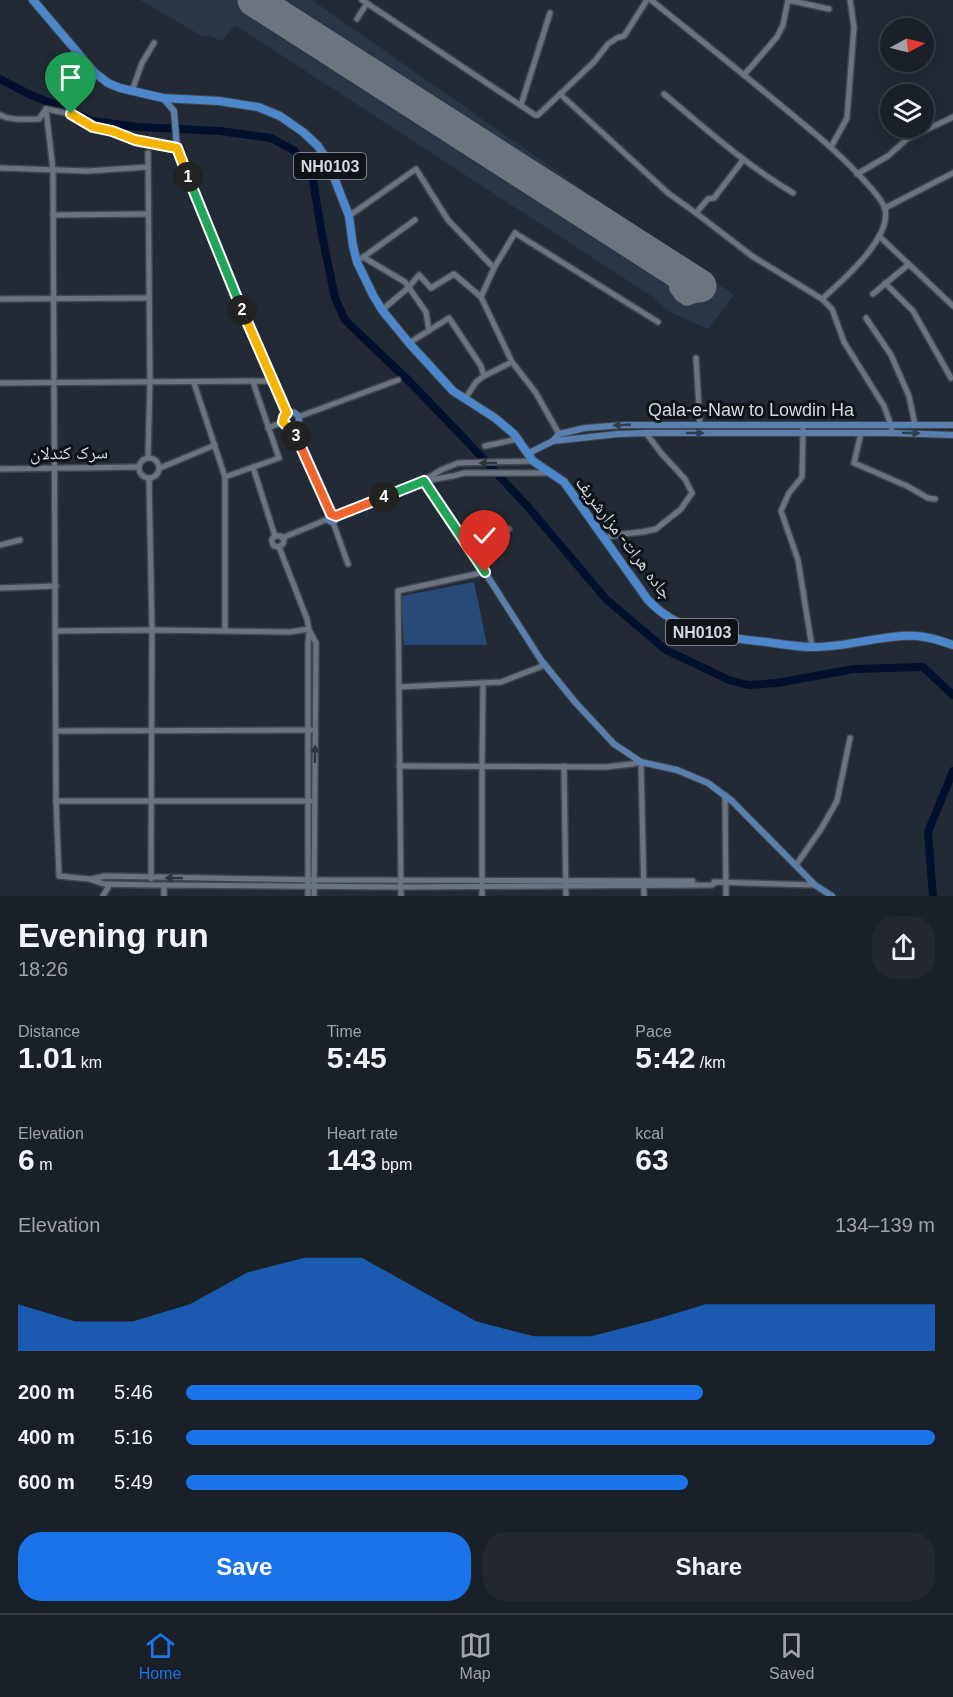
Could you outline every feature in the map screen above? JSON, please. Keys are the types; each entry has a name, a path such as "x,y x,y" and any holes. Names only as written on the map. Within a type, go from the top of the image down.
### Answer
{"highway":[{"name":"جاده هرات- مزارشریف","path":"33,0 95,73 114,86 163,98 258,106 280,116 318,146 328,162 349,216 352,246 382,310 453,391 495,418 519,439 533,461 564,483 648,600 659,611 677,623 699,632 812,648 917,636 953,645"}],"main road":[{"path":"163,98 174,111 177,148 224,268 287,413"},
{"path":"287,413 295,413 298,417 298,423 292,428"},
{"path":"287,413 283,422 292,428 332,518 424,481 545,665 614,744 641,762 677,770 708,783 725,795 815,885 832,896"},
{"name":"Qala-e-Naw to Lowdin Ha","path":"529,453 553,441 560,434 585,428 623,425 953,425"},
{"path":"676,433 677,425"},
{"name":"Qala-e-Naw to Lowdin Ha","path":"553,441 646,433 953,435"}],"street":[{"path":"357,19 364,2 538,115 594,62 608,44 624,36 649,0 847,161 873,190 885,208 885,224 879,236 859,264 822,299"},
{"path":"744,75 777,37 783,25 788,0 829,9"},
{"path":"831,147 847,118 854,27 850,0"},
{"path":"521,105 550,13"},
{"path":"132,91 142,63 154,43"},
{"path":"560,94 668,193 745,251 822,299 832,309 844,342 885,406 892,433"},
{"path":"664,94 743,160 793,193"},
{"path":"0,115 39,119 46,109"},
{"path":"46,109 71,114 93,127 135,140 177,148"},
{"path":"46,109 53,170 56,801 59,876 89,879 104,884 151,885 311,883 815,885"},
{"path":"857,174 888,156 907,139 953,117"},
{"path":"148,153 150,382 148,458"},
{"path":"696,213 708,200 714,198 743,160"},
{"path":"0,168 88,171 148,167"},
{"path":"349,216 416,169 448,219 494,268"},
{"path":"885,208 953,173"},
{"path":"53,215 148,214"},
{"path":"360,260 415,220"},
{"path":"481,297 494,268 513,235 517,234 658,322"},
{"path":"879,236 953,306"},
{"path":"360,260 401,278 426,312 429,331"},
{"path":"873,294 909,264"},
{"path":"382,310 408,288 419,275 431,288 454,274 481,297 512,362 536,393 560,434"},
{"path":"885,283 913,311 951,378"},
{"path":"0,299 149,298"},
{"path":"866,318 891,356 909,396 915,425"},
{"path":"409,343 447,319 450,320 481,366 484,376"},
{"path":"696,358 700,425"},
{"path":"465,399 476,382 512,362"},
{"path":"298,417 398,380"},
{"path":"0,383 273,381"},
{"path":"225,477 279,458 253,382"},
{"path":"194,383 225,477 225,630"},
{"path":"268,428 283,422"},
{"path":"803,425 802,477 789,493 781,511 798,560 812,648"},
{"path":"604,538 656,529 681,509 692,494 685,479 646,433"},
{"path":"861,433 854,464 908,486 928,498 935,499"},
{"path":"485,446 519,439"},
{"path":"160,468 155,459 148,458 142,460 139,466 143,476 149,478 155,476 160,468 215,445"},
{"path":"424,481 458,463 533,461"},
{"name":"سرک کندلان","path":"0,470 139,466"},
{"path":"254,467 275,536 272,543 279,547"},
{"path":"424,481 464,473 550,473"},
{"path":"149,478 152,630 151,885"},
{"path":"275,536 282,537 332,518 348,564"},
{"path":"469,548 509,529"},
{"path":"279,547 284,542 282,537"},
{"path":"0,544 20,540"},
{"path":"279,547 309,629 311,883 308,896"},
{"path":"401,896 398,591 485,572"},
{"path":"0,588 56,586"},
{"path":"56,631 290,632 309,629"},
{"path":"309,629 316,643 316,730 311,801"},
{"path":"399,687 501,682 545,665"},
{"path":"482,896 483,684"},
{"path":"308,690 316,690"},
{"path":"56,731 316,730"},
{"path":"796,865 837,801 850,738"},
{"path":"399,766 606,767 641,762 644,896"},
{"path":"564,766 566,896"},
{"path":"725,795 726,896"},
{"path":"56,801 311,801"},
{"path":"89,879 105,876 311,883"},
{"path":"311,883 314,896"},
{"path":"103,896 110,884"},
{"path":"164,885 164,896"}],"shaded area":[{"path":"140,0 312,0 734,295 708,329 668,311 653,297 235,25 222,41 210,36 202,36"},
{"path":"474,582 487,645 404,645 401,596"}],"waterway":[{"path":"0,79 93,121 138,127 220,131 271,138 295,151 313,180 335,298 345,320 460,434 528,507 606,599 666,650 729,680 748,685 777,683 854,669 923,667 953,695"},
{"path":"933,896 928,832 953,771"}],"taxiway":[{"path":"681,275 676,288 687,299 695,296 700,286"}],"runway":[{"path":"254,0 700,286"}],"route":[{"path":"71,114 93,127 135,140 177,148 232,288 287,413 283,422 292,428 331,514 336,516 424,481 485,572"}]}
